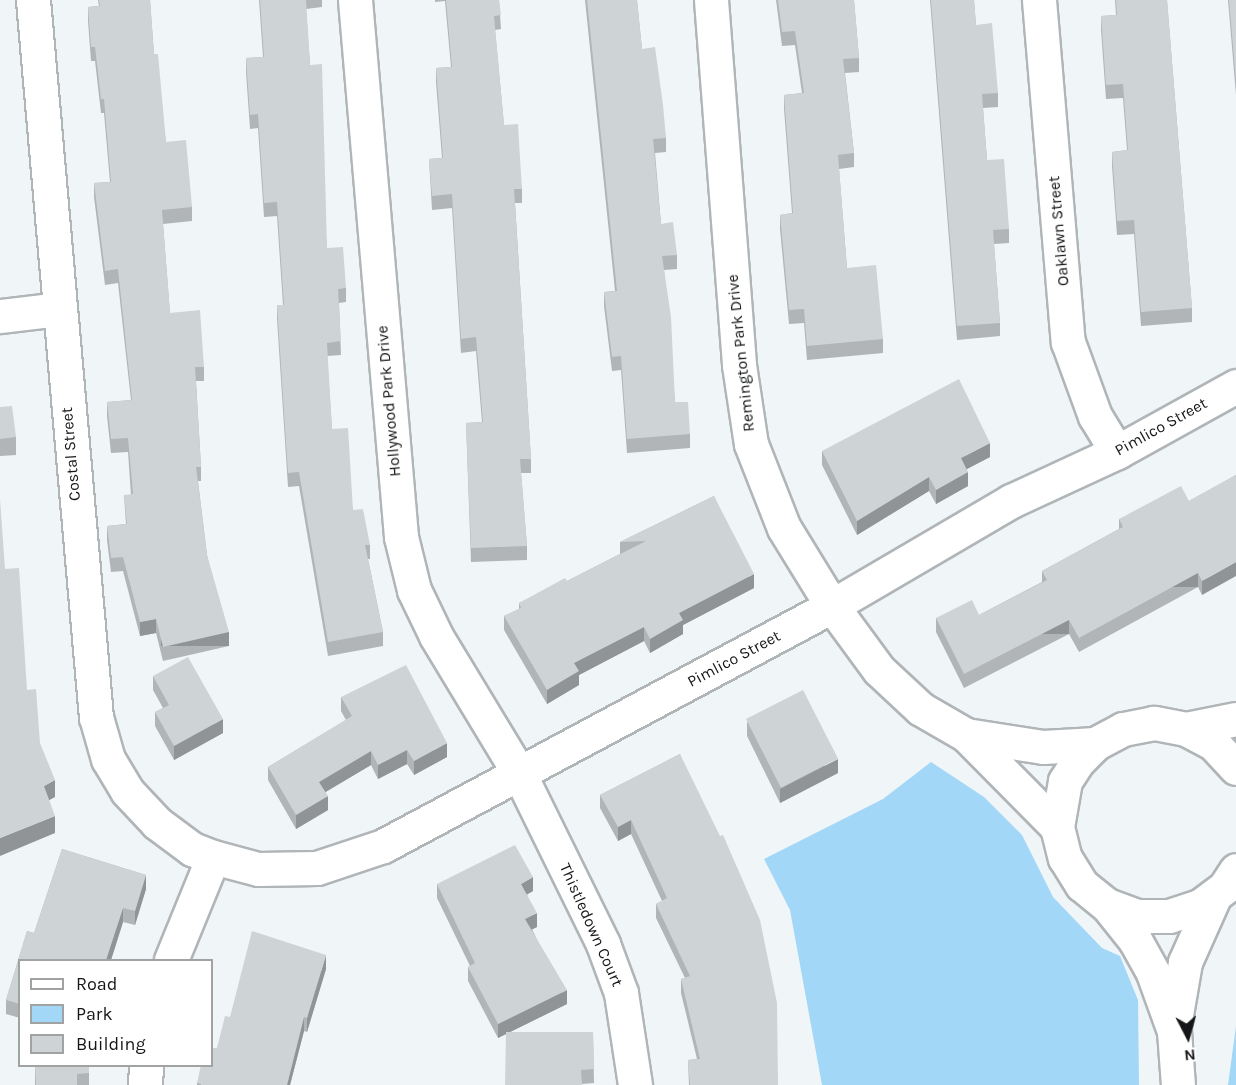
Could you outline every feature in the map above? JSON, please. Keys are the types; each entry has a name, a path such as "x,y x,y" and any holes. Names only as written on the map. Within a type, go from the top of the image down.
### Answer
{"street":[{"name":"Costal Street","path":"33,0 90,680 99,728 108,759 127,791 157,823 192,849 213,857"},
{"name":"Hollywood Park Drive","path":"355,0 401,537 414,590 436,636 519,773"},
{"name":"Remington Park Drive","path":"711,0 739,365 751,444 784,528 831,606 879,670 921,709 966,735 1057,827"},
{"name":"Oaklawn Street","path":"1039,0 1068,342 1095,416 1117,452"},
{"path":"0,316 59,309"},
{"name":"Pimlico Street","path":"213,857 258,869 317,868 383,846 831,606 1011,501 1117,452 1236,386"},
{"path":"1186,729 1236,718"},
{"path":"1174,1031 1154,973 1135,940 1107,905 1082,885 1065,858 1057,827 1065,781 1095,744 1133,727 1154,723 1186,729 1214,744 1236,768"},
{"name":"Remington Park Drive","path":"966,735 1043,747 1095,744"},
{"name":"Thistledown Court","path":"519,773 603,944 621,993 635,1085"},
{"path":"171,959 213,857"},
{"path":"1107,905 1137,916 1169,916 1200,906 1215,895 1236,870"},
{"path":"1178,1085 1174,1031 1185,962 1215,895"},
{"path":"145,1085 146,1067"}],"green space":[{"path":"931,762 984,797 1022,835 1053,897 1102,948 1120,956 1138,1000 1139,1085 822,1085 790,910 764,859 883,799"},
{"path":"1236,1026 1236,1085 1228,1085"}],"building":[{"path":"99,0 150,0 154,54 158,54 166,142 186,140 192,207 162,210 170,313 200,310 204,367 195,367 201,467 196,467 207,555 229,632 163,647 156,619 140,622 123,557 111,558 107,526 127,524 124,495 133,494 128,438 111,439 107,402 132,400 118,269 105,271 94,183 111,182 104,99 101,99 95,47 91,47 88,7 100,6"},
{"path":"260,0 306,0 310,65 322,64 327,248 343,247 346,288 338,289 341,341 327,343 332,429 348,428 353,510 363,509 370,545 365,545 383,632 328,642 299,472 288,473 277,305 284,305 277,202 264,203 258,114 250,115 246,58 264,57"},
{"path":"446,0 499,0 501,15 494,16 504,125 518,124 522,189 514,189 531,459 520,459 527,546 471,548 466,423 483,422 476,337 461,339 452,194 432,196 429,159 443,158 436,68 452,67"},
{"path":"587,0 637,0 642,49 655,47 666,138 653,139 661,224 673,222 677,255 662,256 671,317 675,402 688,402 690,434 627,439 621,356 612,357 604,292 617,291"},
{"path":"778,0 854,0 859,58 843,59 854,153 838,155 847,268 876,265 883,339 807,346 804,309 789,310 780,215 793,213 784,95 804,93 795,31 782,32"},
{"path":"931,0 974,0 976,25 992,23 998,93 982,94 987,160 1004,159 1009,229 993,230 1000,323 957,326"},
{"path":"1116,0 1167,0 1192,308 1141,312 1134,220 1117,221 1112,152 1128,150 1123,84 1106,85 1101,16 1117,15"},
{"path":"1229,0 1236,0 1236,81"},
{"path":"959,379 990,443 961,458 968,472 936,490 929,477 857,521 822,451"},
{"path":"12,406 16,437 0,439 0,407"},
{"path":"1236,475 1236,562 1202,581 1198,573 1079,638 1069,620 964,674 936,618 972,600 979,615 1047,580 1042,571 1123,527 1119,519 1181,486 1189,501"},
{"path":"714,496 754,574 679,613 683,620 650,639 644,627 574,663 579,671 547,690 504,616 521,608 519,603 565,578 567,581 646,541 620,542"},
{"path":"0,499 5,569 19,568 27,690 36,689 40,743 55,780 44,786 55,816 0,838"},
{"path":"188,657 223,719 174,746 155,712 169,705 153,676"},
{"path":"406,665 447,743 414,761 407,750 378,765 371,751 319,782 328,796 296,815 268,767 352,716 341,697"},
{"path":"803,690 838,759 781,788 746,719"},
{"path":"680,754 720,836 723,835 760,920 777,1003 778,1085 690,1085 688,1060 700,1059 681,979 690,976 656,904 667,898 631,820 618,827 600,795"},
{"path":"515,845 533,877 521,884 537,913 525,919 567,990 498,1024 468,967 475,963 437,884"},
{"path":"62,849 146,875 135,911 123,908 106,959 18,959 27,931 34,933"},
{"path":"252,931 326,955 307,1018 304,1017 287,1085 201,1085 197,1083 201,1067 213,1067 213,1048 217,1048 225,1016 230,1017"},
{"path":"18,961 18,1003 6,1000"},
{"path":"506,1032 593,1032 594,1069 581,1070 582,1085 505,1085"},
{"path":"35,1067 89,1067 89,1073 77,1074 77,1085 36,1085"}]}
